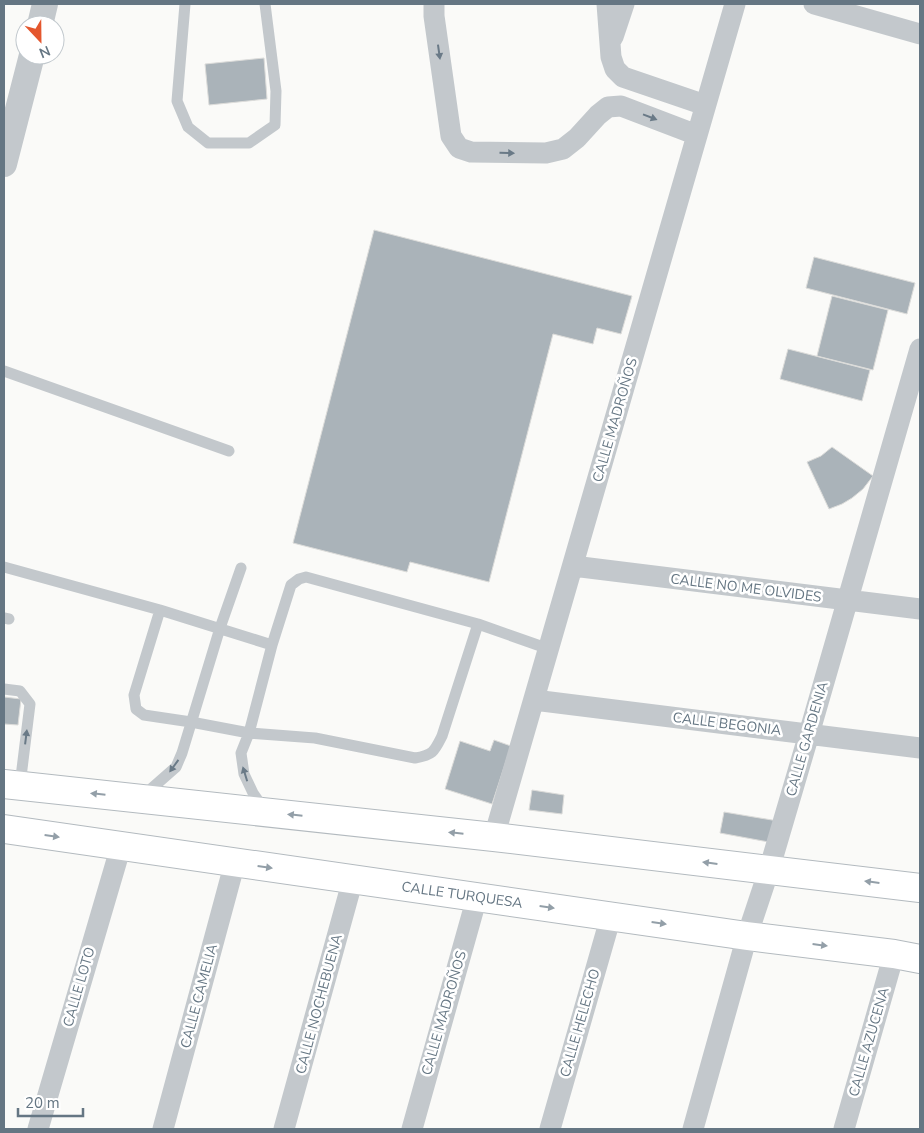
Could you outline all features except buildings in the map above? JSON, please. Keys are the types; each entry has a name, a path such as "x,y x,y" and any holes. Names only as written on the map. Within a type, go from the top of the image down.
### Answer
{"main road":[{"path":"12,785 494,837 920,888"},
{"name":"CALLE TURQUESA","path":"4,829 747,936 907,956"}],"street":[{"path":"434,4 434,16 451,136 459,148 471,152 546,154 563,149 577,138 608,107 621,106 697,134"},
{"path":"607,4 611,57 615,69 623,77 705,105"},
{"path":"610,44 624,4"},
{"name":"CALLE MADROÑOS","path":"494,837 735,4"},
{"path":"814,4 877,12 920,34"},
{"path":"4,164 29,65"},
{"name":"CALLE GARDENIA","path":"693,1129 747,936 809,734 920,349"},
{"name":"CALLE NO ME OLVIDES","path":"573,566 920,609"},
{"name":"CALLE BEGONIA","path":"534,700 920,748"},
{"name":"CALLE LOTO","path":"38,1129 121,846"},
{"name":"CALLE CAMELIA","path":"163,1129 235,862"},
{"name":"CALLE NOCHEBUENA","path":"284,1129 353,879"},
{"name":"CALLE MADROÑOS","path":"412,1129 477,897"},
{"name":"CALLE HELECHO","path":"550,1129 611,916"},
{"name":"CALLE AZUCENA","path":"844,1129 907,956"}],"lane":[{"path":"185,4 177,101 188,127 208,143 249,143 275,125 276,91 265,4"},
{"path":"4,371 229,451"},
{"path":"4,567 160,610 272,645"},
{"path":"140,798 176,767 241,568"},
{"path":"266,812 252,793 244,774 241,753 249,733 272,645 291,585 299,579 306,577 478,624 549,649"},
{"path":"160,610 134,695 136,709 144,715 249,733 315,738 415,758 428,756 436,748 442,736 478,624"},
{"path":"4,689 20,691 30,704 12,785"}]}
